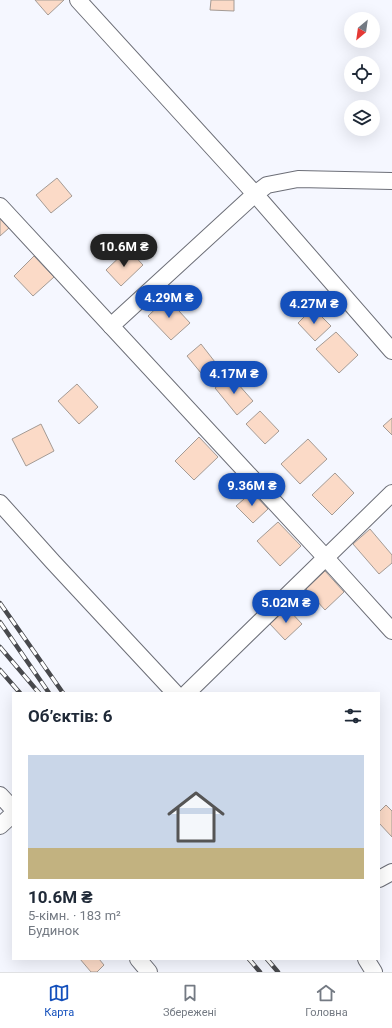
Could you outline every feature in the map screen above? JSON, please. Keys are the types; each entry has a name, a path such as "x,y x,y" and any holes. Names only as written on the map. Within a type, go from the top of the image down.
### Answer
{"street":[{"path":"78,0 255,194 392,351"},
{"path":"111,326 255,194 267,185 298,179 392,181"},
{"path":"0,206 392,631"},
{"path":"187,692 392,493"},
{"path":"0,503 174,692"},
{"path":"0,795 12,808"},
{"path":"0,826 12,815"},
{"path":"380,878 392,872"},
{"path":"139,960 149,972"},
{"path":"367,960 374,972"}],"building":[{"path":"35,0 64,0 48,15"},
{"path":"211,0 234,0 234,11 210,10"},
{"path":"57,178 72,196 51,213 36,195"},
{"path":"0,218 9,228 0,236"},
{"path":"128,249 143,265 121,286 106,270"},
{"path":"34,256 54,277 33,296 14,276"},
{"path":"167,298 190,323 171,340 148,316"},
{"path":"313,308 331,326 315,341 298,323"},
{"path":"336,332 358,355 339,373 316,349"},
{"path":"201,344 215,362 201,373 187,356"},
{"path":"230,375 253,401 237,415 215,388"},
{"path":"77,384 98,407 79,424 58,401"},
{"path":"260,411 279,431 265,444 246,424"},
{"path":"392,418 392,435 383,426"},
{"path":"41,424 54,451 26,466 12,439"},
{"path":"199,437 218,457 194,480 175,461"},
{"path":"308,439 327,459 300,484 281,464"},
{"path":"335,473 354,493 332,515 312,495"},
{"path":"252,492 268,509 253,523 236,506"},
{"path":"278,522 301,546 280,566 257,541"},
{"path":"370,529 392,555 392,563 379,574 353,544"},
{"path":"325,571 344,592 325,610 306,589"},
{"path":"287,608 302,624 285,640 270,624"},
{"path":"386,805 392,811 392,837 380,824 380,811"},
{"path":"81,960 100,960 104,965 97,972 91,972"}],"railway":[{"path":"0,603 62,692"},
{"path":"0,622 48,692"},
{"path":"0,647 38,692"},
{"path":"0,670 19,692"},
{"path":"250,960 260,972"},
{"path":"268,960 278,972"}]}
